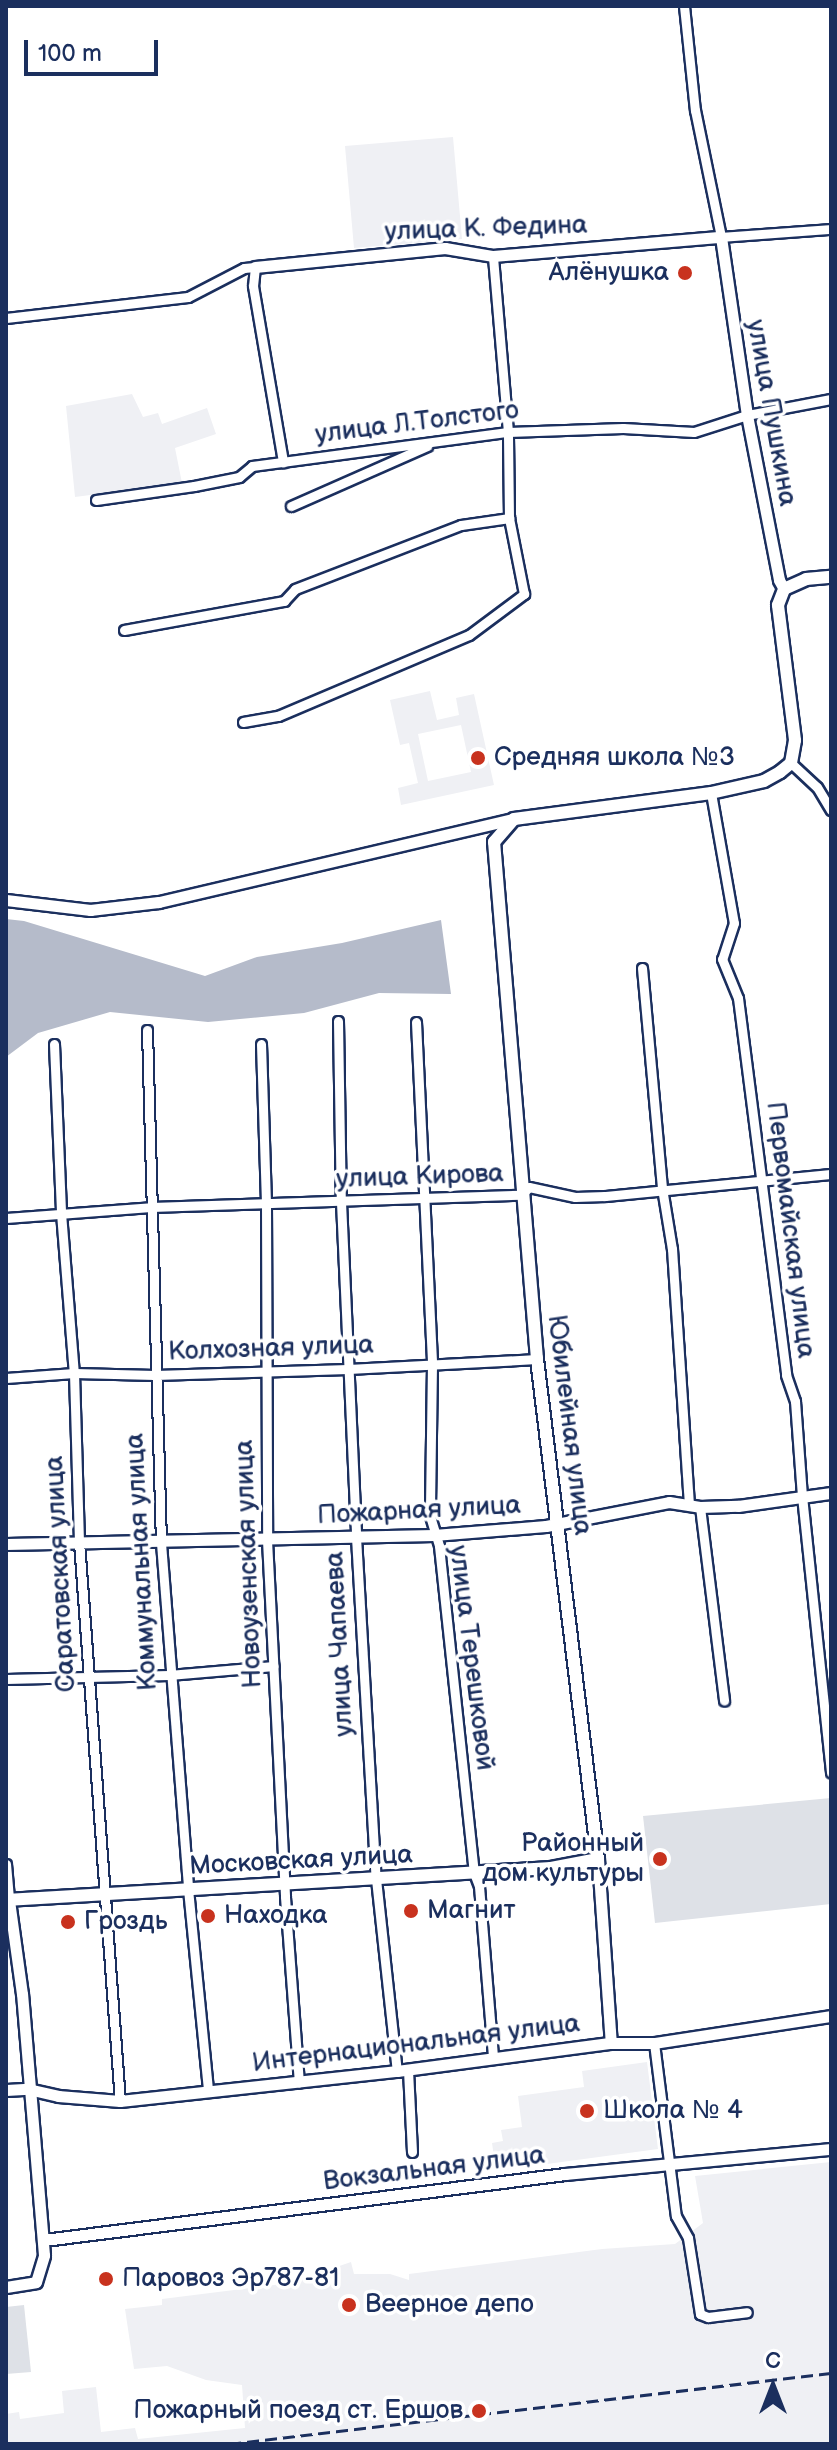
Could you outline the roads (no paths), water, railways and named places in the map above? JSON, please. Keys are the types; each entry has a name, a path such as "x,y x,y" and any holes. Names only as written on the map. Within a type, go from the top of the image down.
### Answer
{"main road":[{"path":"784,589 806,579 831,577"},
{"name":"улица Пушкина","path":"784,589 778,605 795,740 791,763"},
{"path":"514,819 711,793 764,781 791,763"},
{"name":"Юбилейная улица","path":"514,819 494,842 521,1195 537,1359 598,1859"},
{"name":"Московская улица","path":"8,1900 551,1868 598,1859"}],"street":[{"name":"улица Пушкина","path":"684,6 695,110 721,237 747,415 779,580 784,589"},
{"name":"улица К. Федина","path":"6,318 188,297 244,268 445,248 493,256 831,229"},
{"path":"243,722 278,716 469,635 511,607 524,594 509,518 508,432 493,256"},
{"path":"255,267 253,286 283,462"},
{"name":"улица Л.Толстого","path":"96,500 239,477 252,466 508,432 623,428 694,432 747,415 831,399"},
{"path":"291,506 440,441"},
{"path":"124,630 284,601 295,589 461,525 509,518"},
{"path":"791,763 817,787 831,810"},
{"name":"Первомайская улица","path":"711,793 734,923 722,959 738,998 786,1375 795,1401 831,1772"},
{"path":"6,900 90,910 159,902 514,819"},
{"path":"642,968 695,1506 724,1701"},
{"name":"улица Чапаева","path":"338,1021 348,1369 376,1879 412,2152"},
{"name":"улица Терешковой","path":"416,1022 432,1364 430,1516 439,1546 474,1873 479,1886 493,2058"},
{"name":"Коммунальная улица","path":"147,1030 161,1543 169,1675 208,2091"},
{"name":"Саратовская улица","path":"54,1044 61,1213 74,1373 79,1542 120,2101"},
{"name":"Новоузенская улица","path":"261,1044 266,1204 267,1540 299,2082"},
{"name":"улица Кирова","path":"6,1218 151,1207 521,1195 529,1187 575,1197 831,1174"},
{"name":"Колхозная улица","path":"6,1378 74,1373 155,1375 348,1369 537,1359"},
{"name":"Пожарная улица","path":"6,1544 434,1535 559,1524 669,1502 695,1506 738,1506 831,1493"},
{"path":"6,1679 169,1675 274,1666"},
{"name":"Юбилейная улица","path":"598,1859 611,2043"},
{"path":"6,1864 8,1900 22,1994 28,2089 44,2240 44,2255 36,2282 6,2287"},
{"name":"Интернациональная улица","path":"6,2090 28,2089 58,2096 120,2101 402,2071 611,2043 654,2043 831,2016"},
{"path":"654,2043 676,2216 688,2238 700,2314 708,2317 747,2312"},
{"name":"Вокзальная улица","path":"44,2240 565,2174 831,2149"}],"water":[{"path":"6,919 24,921 205,976 257,957 342,943 441,920 451,994 379,993 304,1013 208,1022 110,1012 38,1033 6,1057"}],"railway":[{"path":"229,2444 831,2373"}],"place":[{"name":"Алёнушка","path":"685,273"},
{"name":"Средняя школа №3","path":"478,758"},
{"name":"Районный дом культуры","path":"660,1859"},
{"name":"Магнит","path":"411,1911"},
{"name":"Находка","path":"208,1916"},
{"name":"Гроздь","path":"68,1922"},
{"name":"Школа № 4","path":"587,2111"},
{"name":"Паровоз Эр787-81","path":"106,2279"},
{"name":"Веерное депо","path":"349,2305"},
{"name":"Пожарный поезд ст. Ершов","path":"479,2411"}]}
